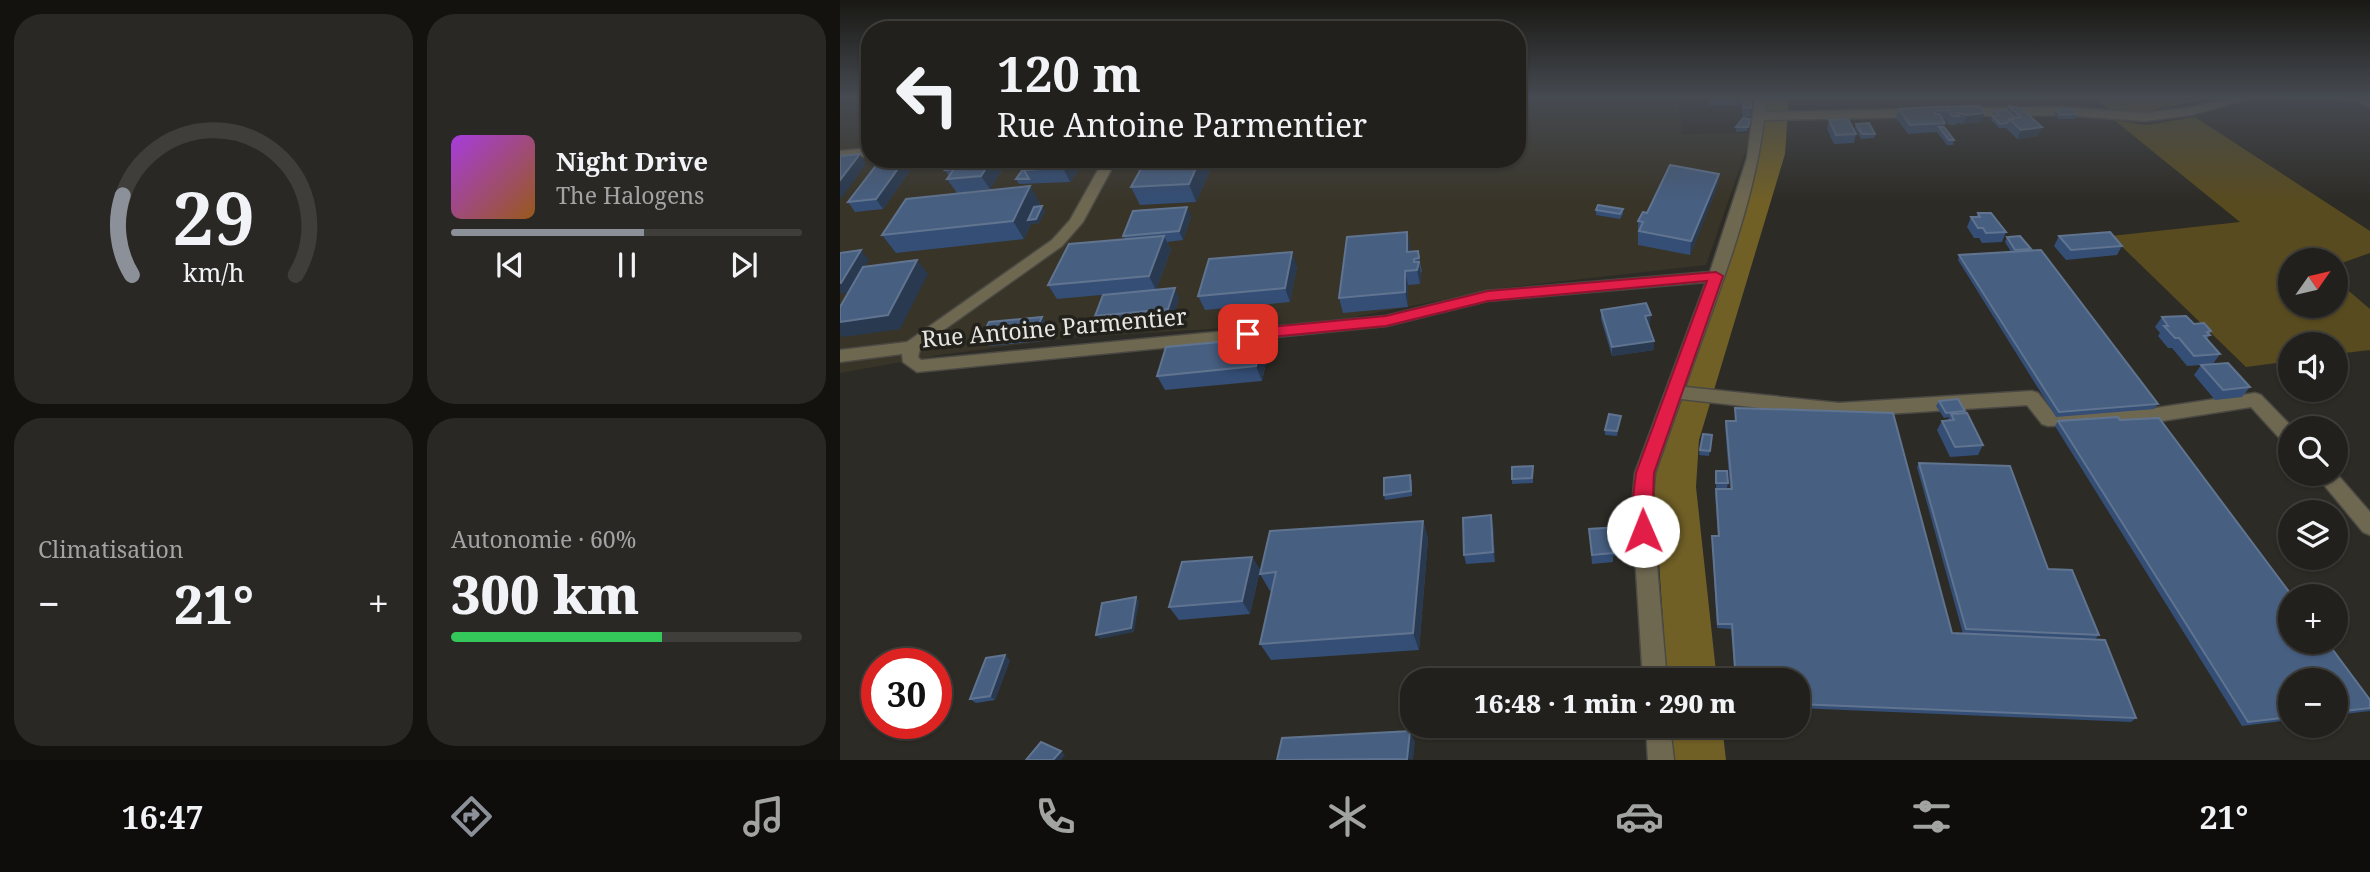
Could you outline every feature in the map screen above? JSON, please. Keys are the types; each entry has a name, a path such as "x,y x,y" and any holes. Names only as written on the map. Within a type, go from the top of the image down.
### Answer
{"street":[{"path":"1654,668 1642,506 1645,473 1716,276 1760,132"},
{"path":"840,155 861,153"},
{"path":"840,356 912,347 925,335 1057,243 1076,222 1106,168"},
{"name":"Rue Antoine Parmentier","path":"912,347 909,358 917,366 931,365 1386,321 1488,296 1716,276"},
{"path":"1675,392 1839,410 2032,398 2048,419 2149,416 2255,400 2278,424"},
{"path":"2335,486 2370,526"},
{"path":"1659,738 1661,760"}],"shaded area":[{"path":"840,132 861,132 861,168 1526,168 1526,132 1752,133 1706,265 1503,288 1334,321 1069,338 940,355 840,373"},
{"path":"2129,132 2219,132 2370,231 2370,253 2348,261 2348,248 2278,248 2278,318 2348,318 2348,290 2370,309 2370,350 2348,353 2348,332 2278,332 2278,363 2246,367 2111,236 2240,222"}],"building":[{"path":"1835,132 1856,134 1836,135"},
{"path":"1943,132 1948,132 1954,140 1949,140"},
{"path":"860,154 840,180 840,156"},
{"path":"1670,165 1719,174 1691,241 1639,231 1643,222 1638,221 1643,212 1647,213"},
{"path":"874,168 898,168 876,199 848,202"},
{"path":"946,168 986,168 981,176 947,179 954,169 945,170"},
{"path":"1024,168 1025,168 1029,179 1016,179"},
{"path":"1025,168 1063,168 1024,170"},
{"path":"1142,168 1196,168 1189,184 1131,187"},
{"path":"1030,186 1013,221 882,235 906,199"},
{"path":"1598,205 1623,209 1620,214 1596,210"},
{"path":"1042,206 1036,219 1028,220 1034,207"},
{"path":"1187,207 1179,231 1123,236 1133,211"},
{"path":"1978,213 1991,213 2006,232 1986,233 1983,228 1978,228 1971,217 1980,217"},
{"path":"1407,232 1407,252 1418,251 1419,258 1414,259 1414,262 1419,262 1417,270 1405,271 1405,292 1339,298 1347,237"},
{"path":"2110,232 2122,246 2071,250 2059,236"},
{"path":"1164,236 1149,276 1048,285 1069,244"},
{"path":"2020,236 2031,249 2015,250 2007,237"},
{"path":"861,250 841,283 840,283 840,253"},
{"path":"2041,250 2158,404 2059,412 1959,255"},
{"path":"1292,252 1285,288 1198,296 1209,259"},
{"path":"917,260 888,315 840,322 840,307 863,267"},
{"path":"1175,288 1168,309 1095,316 1103,295"},
{"path":"1646,303 1651,315 1645,316 1654,341 1612,347 1601,310"},
{"path":"2186,316 2194,324 2204,323 2211,331 2207,332 2210,335 2204,336 2220,354 2194,356 2179,338 2175,338 2164,326 2168,326 2162,317"},
{"path":"1042,317 1035,331 982,336 989,322"},
{"path":"1263,338 1256,366 1157,376 1166,347"},
{"path":"2228,363 2250,387 2223,390 2201,365"},
{"path":"1958,399 1965,411 1946,413 1939,401"},
{"path":"1735,408 1893,413 1952,633 2105,640 2136,718 1810,705 1810,668 1735,668 1732,624 1718,624 1712,536 1719,536 1716,489 1732,489 1726,421 1736,421"},
{"path":"1967,413 1983,445 1955,447 1942,421 1954,420 1951,414"},
{"path":"1609,414 1621,416 1617,431 1605,430"},
{"path":"2118,417 2120,420 2159,418 2283,584 2278,584 2278,654 2336,654 2346,668 2278,668 2278,719 2248,722 2058,421"},
{"path":"1703,434 1712,435 1710,451 1700,450"},
{"path":"1919,463 2010,466 2048,569 2072,570 2099,635 1966,629"},
{"path":"1533,466 1532,478 1512,479 1512,467"},
{"path":"1716,471 1727,471 1728,483 1716,483"},
{"path":"1410,475 1411,491 1384,495 1384,478"},
{"path":"1491,515 1493,552 1464,555 1463,518"},
{"path":"1423,521 1413,633 1260,644 1276,572 1260,574 1270,531"},
{"path":"1618,527 1620,546 1612,547 1613,553 1592,555 1589,529"},
{"path":"1252,557 1242,601 1169,607 1182,562"},
{"path":"1136,597 1131,628 1096,635 1102,603"},
{"path":"1005,655 990,696 970,699 986,658"},
{"path":"2348,670 2370,700 2370,708 2348,711"},
{"path":"1400,732 1400,738 1409,738 1407,759 1277,760 1282,738"},
{"path":"1041,742 1061,751 1053,760 1026,760"}],"waterway":[{"path":"1691,668 1675,487 1679,440 1771,154 1773,132"},
{"path":"1697,738 1699,760"}],"route":[{"path":"1248,334 1386,321 1488,296 1716,276 1645,473 1643,531"}]}
